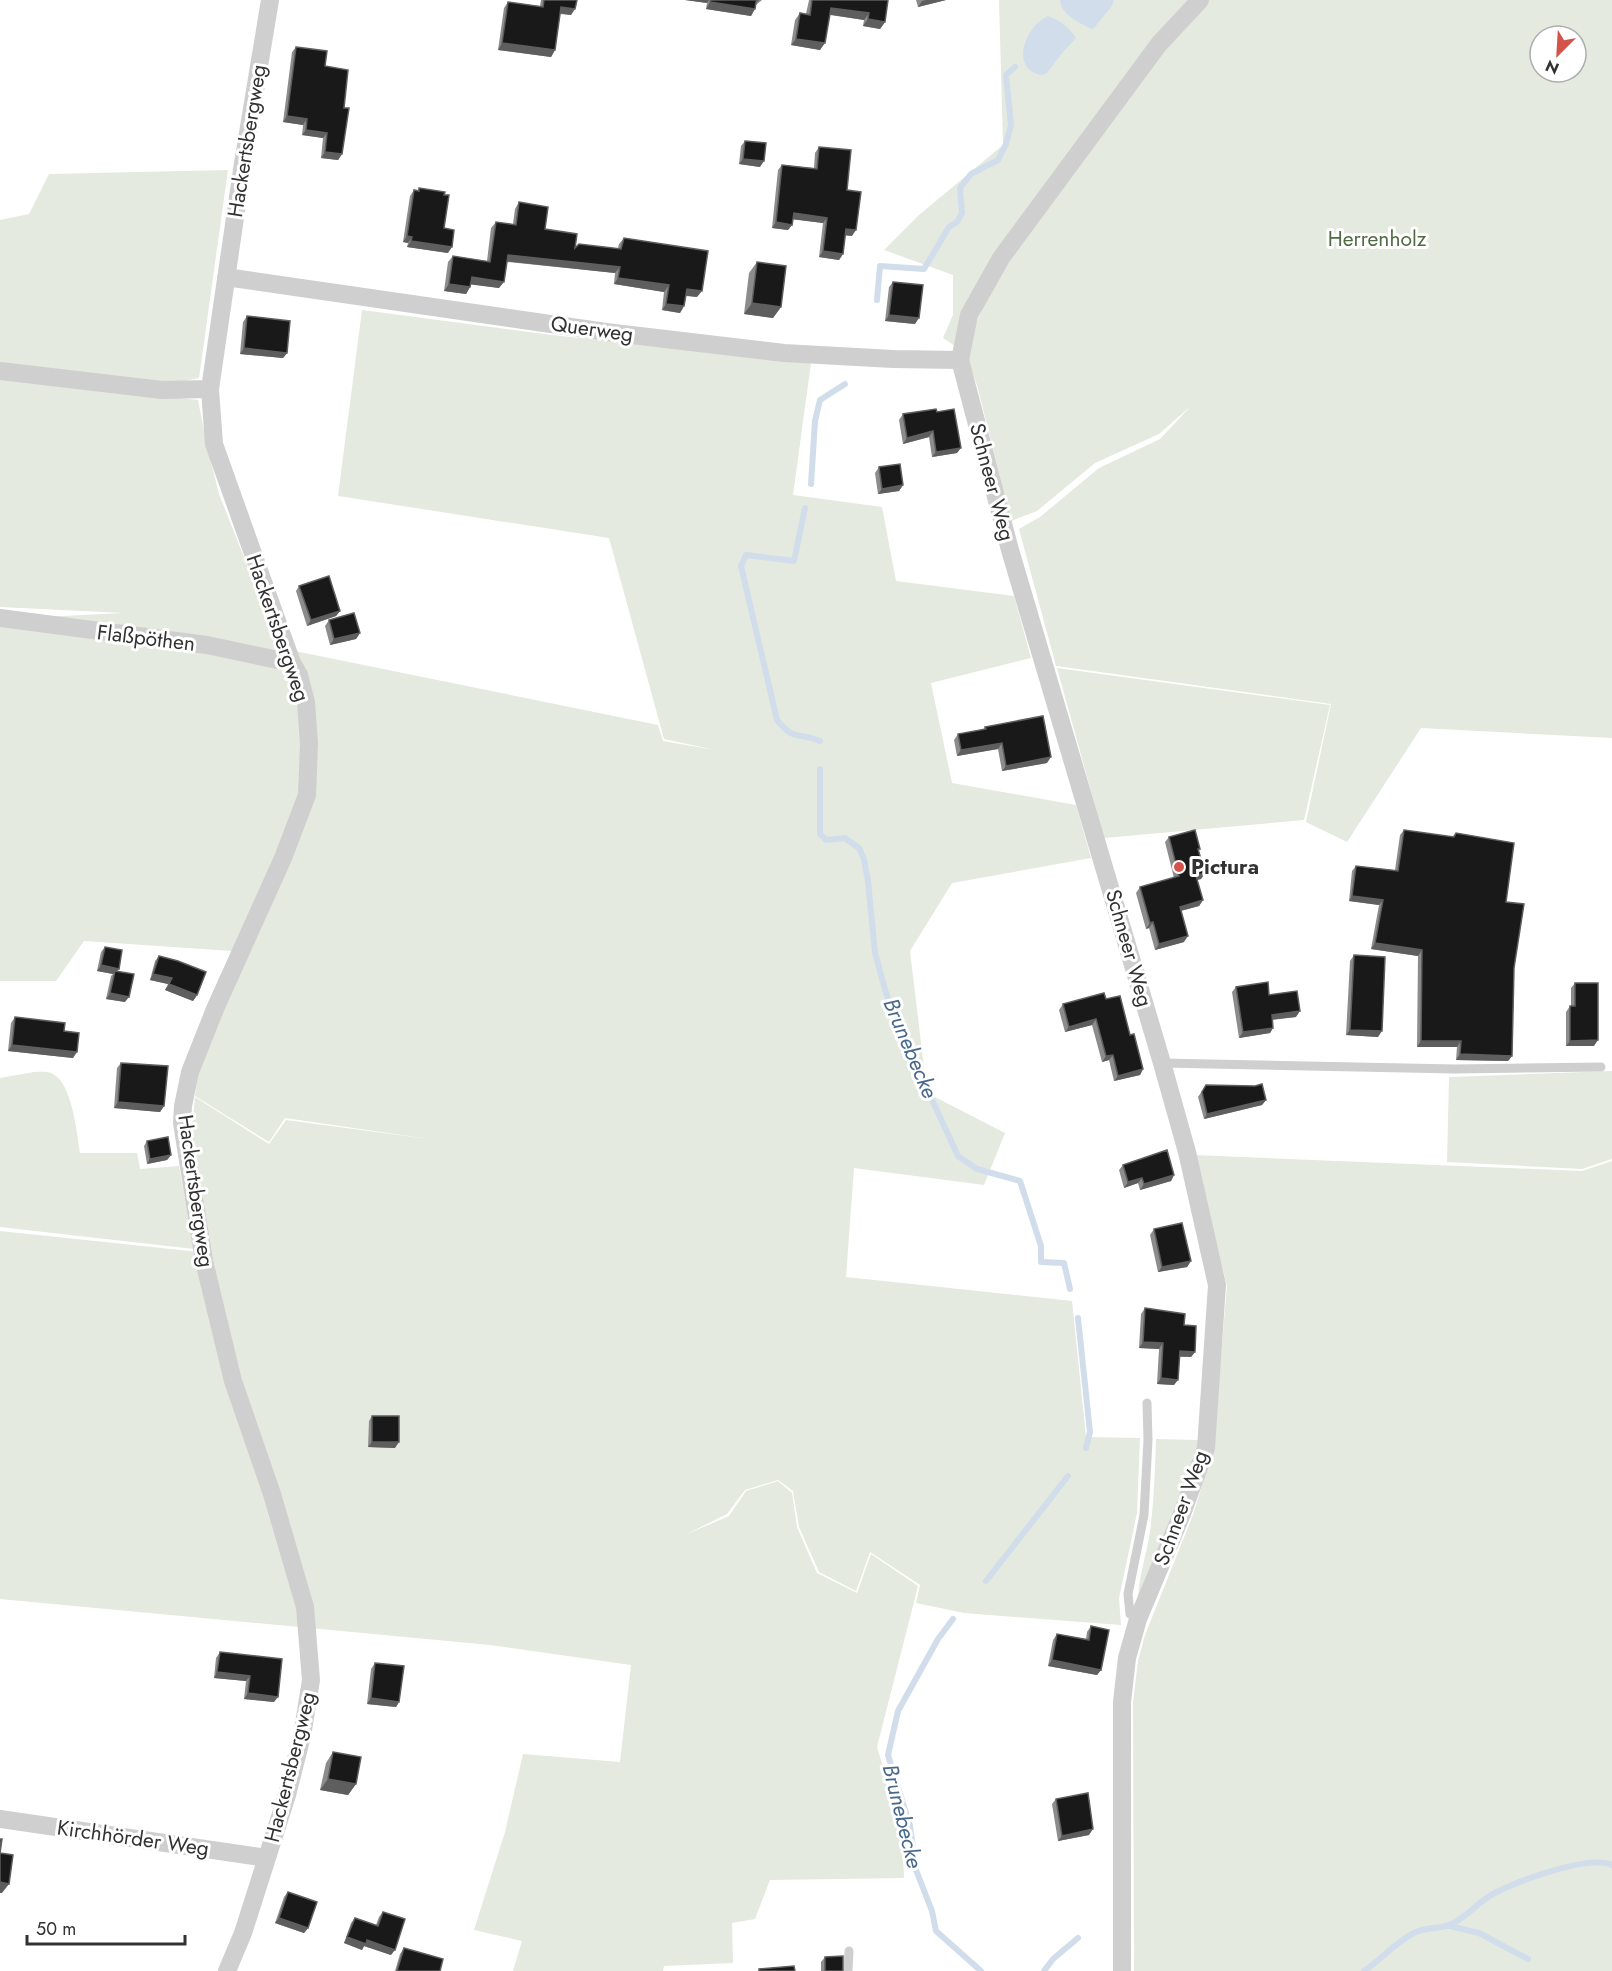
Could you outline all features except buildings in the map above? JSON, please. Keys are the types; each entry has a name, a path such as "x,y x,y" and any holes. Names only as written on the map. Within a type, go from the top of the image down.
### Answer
{"street":[{"name":"Hackertsbergweg","path":"227,1971 243,1934 287,1795 302,1736 311,1680 305,1607 272,1494 233,1382 204,1261 182,1123 190,1072 215,1009 283,858 307,795 309,744 306,702 299,675 292,663 214,444 210,389 251,108 270,0"},
{"name":"Schneer Weg","path":"1122,1971 1122,1702 1127,1658 1138,1619 1182,1514 1206,1448 1217,1285 1187,1152 1010,550 960,360 969,315 1001,258 1159,44 1200,0"},
{"name":"Querweg","path":"226,277 606,332 784,353 960,360"},
{"path":"0,371 162,390 210,389"},
{"name":"Flaßpöthen","path":"0,618 207,645 292,663"},
{"name":"Kirchhörder Weg","path":"0,1819 267,1858"}],"lane":[{"path":"1162,1063 1601,1067"},
{"path":"1138,1619 1130,1614 1128,1594 1144,1515 1148,1440 1147,1403"},
{"path":"848,1971 849,1951"}],"green space":[{"name":"Herrenholz","path":"999,0 1612,0 1612,738 1421,728 1347,842 1306,822 1331,704 1056,666 1019,529 1040,517 1099,468 1160,439 1191,406 1159,434 1095,463 1037,511 1011,521 977,385 964,352 943,338 953,315 953,275 884,250 919,215 1003,145","holes":["1007,253 975,326 1001,258"]},
{"path":"228,170 199,378 159,386 0,364 0,220 29,214 49,174"},
{"path":"362,310 552,335 811,363 793,495 882,507 896,581 1014,596 1031,658 931,683 952,783 1076,805 1091,858 952,883 910,951 927,1093 1005,1133 984,1185 854,1168 846,1277 1072,1301 1086,1437 1140,1438 1137,1513 1119,1598 1121,1625 964,1613 916,1603 920,1585 870,1552 856,1591 819,1572 799,1527 793,1491 778,1480 745,1490 727,1514 685,1535 729,1516 746,1491 778,1481 792,1493 797,1527 817,1573 857,1593 871,1554 918,1586 877,1747 902,1829 904,1878 770,1880 755,1919 732,1923 733,1963 664,1966 663,1971 513,1971 522,1941 474,1930 505,1832 523,1754 620,1762 631,1665 490,1645 0,1599 0,1231 209,1253 192,1127 195,1097 269,1144 286,1120 436,1140 285,1118 269,1142 195,1096 198,1072 247,952 84,941 56,981 0,981 0,619 124,613 0,607 0,378 198,400 219,494 280,648 658,725 663,741 715,750 664,739 609,538 338,496"},
{"path":"1057,668 1330,705 1304,820 1104,838"},
{"path":"1612,1071 1612,1159 1582,1169 1447,1162 1449,1077"},
{"path":"34,1072 53,1074 65,1087 75,1122 80,1153 137,1153 140,1169 179,1166 194,1249 0,1227 0,1078"},
{"path":"1194,1155 1582,1171 1612,1161 1612,1971 1134,1971 1133,1702 1138,1661 1145,1635 1193,1515 1213,1449 1227,1286"},
{"path":"1156,1439 1199,1440 1198,1453 1138,1606 1140,1579 1151,1521"}],"shaded area":[{"path":"1060,0 1114,0 1112,6 1091,29 1067,14"},
{"path":"1048,16 1064,25 1076,38 1047,73 1042,75 1032,71 1026,65 1023,57 1024,47 1033,28"}],"waterway":[{"path":"877,300 880,266 924,269 949,227 957,222 962,213 960,188 971,174 998,160 1006,144 1011,125 1006,75 1015,67"},
{"path":"811,484 815,421 820,400 845,384"},
{"name":"Brunebecke","path":"805,508 794,561 746,555 741,566 777,720 793,734 820,741"},
{"name":"Brunebecke","path":"820,769 820,834 826,840 845,838 859,848 864,859 875,953 886,993 898,1026 958,1156 977,1169 1020,1181 1041,1246 1041,1262 1064,1263 1070,1289"},
{"name":"Brunebecke","path":"1078,1318 1090,1432 1086,1448"},
{"name":"Brunebecke","path":"986,1581 1068,1476"},
{"name":"Brunebecke","path":"953,1619 938,1639 898,1711 888,1755 910,1826 916,1870 932,1911 936,1931 981,1971"},
{"path":"1364,1971 1409,1936 1420,1930 1452,1924 1488,1897 1504,1889 1570,1866 1587,1863 1612,1865"},
{"path":"1450,1926 1479,1933 1528,1959"},
{"path":"1044,1971 1053,1959 1078,1938"}],"place":[{"name":"Pictura","path":"1179,867"}]}
